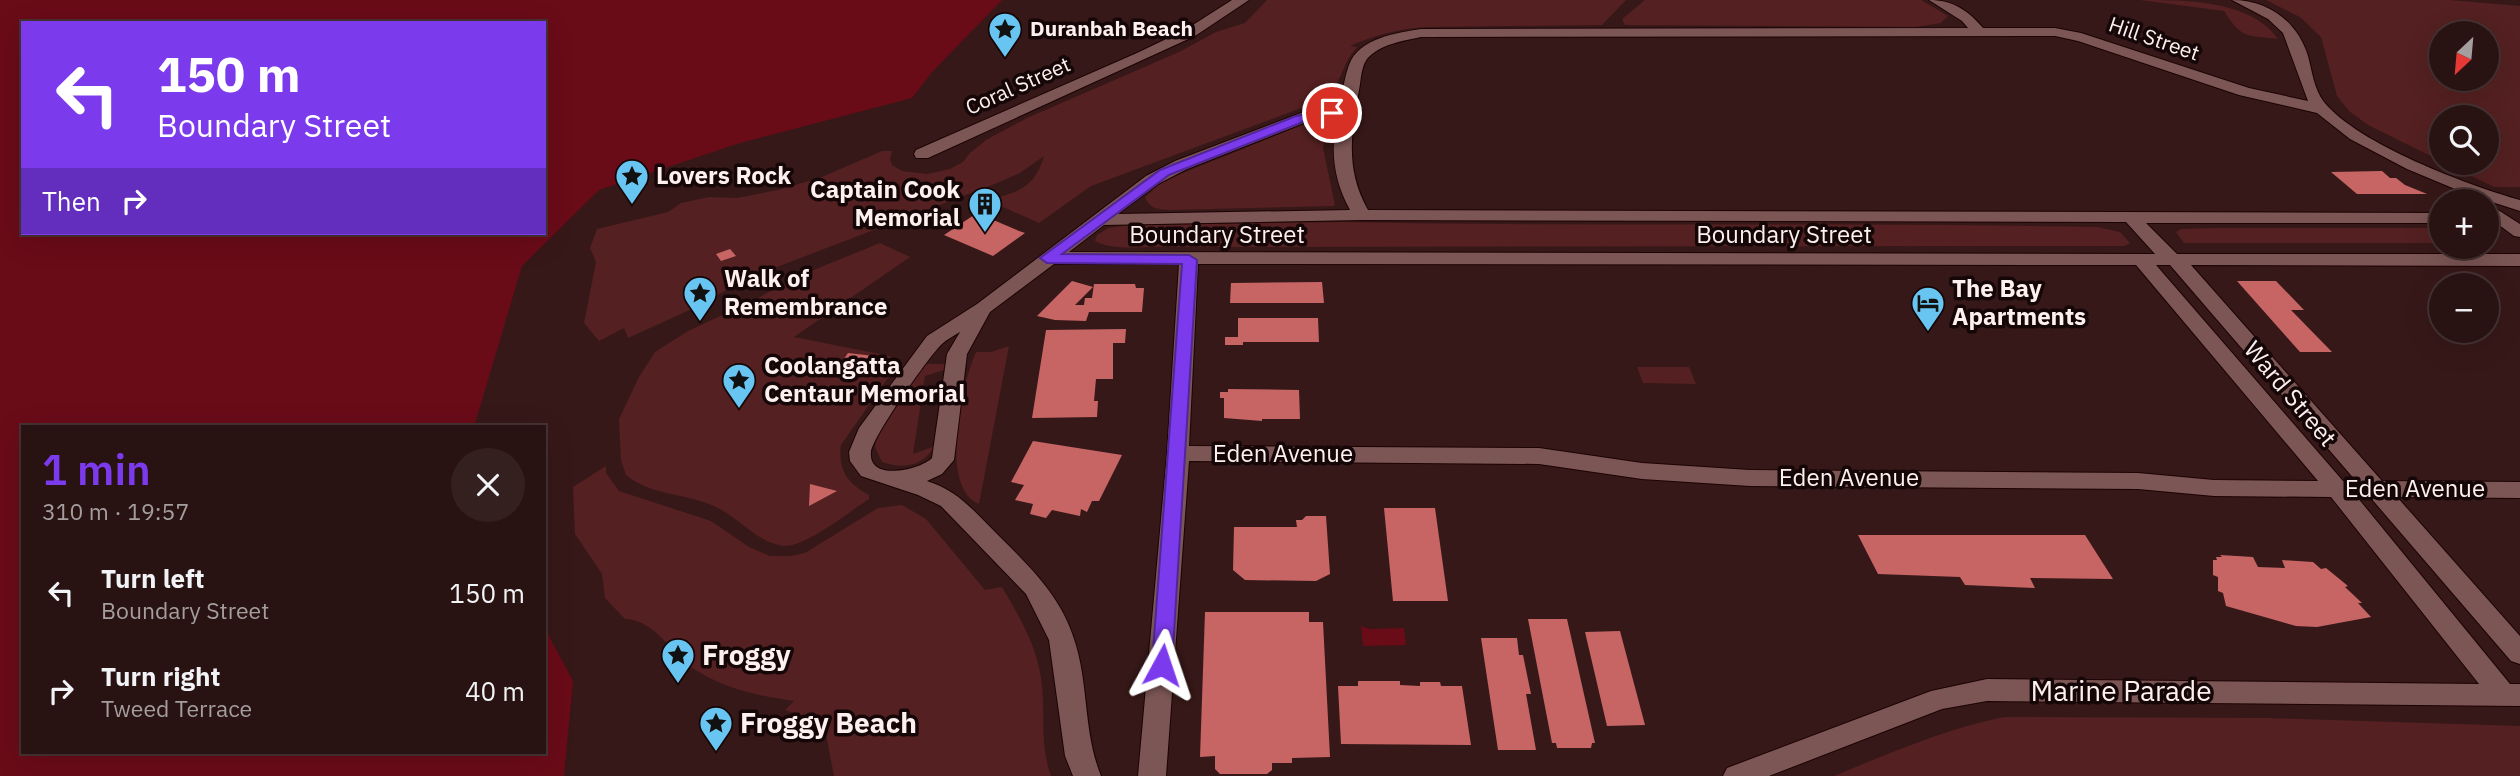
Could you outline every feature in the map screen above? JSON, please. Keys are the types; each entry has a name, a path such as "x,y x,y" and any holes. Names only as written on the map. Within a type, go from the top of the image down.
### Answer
{"street":[{"name":"Coral Street","path":"922,154 1154,51 1212,21 1242,0"},
{"path":"1936,0 1967,18 1979,32"},
{"path":"2239,0 2271,16 2290,32 2306,85 2322,109 2354,133 2457,189"},
{"name":"Hill Street","path":"1362,215 1348,193 1340,162 1346,114 1358,61 1384,42 1421,33 2056,32 2075,35 2245,92 2322,109"},
{"path":"1087,776 1079,756 1066,660 1050,612 1024,574 954,505 935,492 873,473 863,464 860,452 862,443 928,347 953,326 984,308 1152,180 1181,164 1312,115 1346,114"},
{"path":"2422,168 2520,206"},
{"name":"Boundary Street","path":"1097,220 1362,215 2429,218"},
{"path":"2503,218 2520,232"},
{"name":"Ward Street","path":"2133,219 2173,259 2520,654"},
{"name":"Boundary Street","path":"1047,258 2520,260"},
{"name":"Ward Street","path":"2141,259 2470,650 2511,695"},
{"path":"1152,776 1178,453 1189,260"},
{"path":"954,505 947,484 944,458 958,350 984,308"},
{"path":"928,347 958,350"},
{"name":"Eden Avenue","path":"1178,453 1539,456 1642,471 1750,478 2137,481 2214,488 2520,489"},
{"path":"888,477 904,479 922,475 936,468 944,458"},
{"name":"Marine Parade","path":"1737,776 1940,699 1987,690 2511,695"}],"shaded area":[{"path":"0,0 1002,0 933,71 912,98 740,143 599,190 522,266 475,425 21,425 21,754 546,754 546,631 573,681 564,776 0,776"},
{"path":"1267,0 1626,0 1602,25 1426,27 1378,36 1350,46 1357,47 1334,88 1323,100 1091,186 1039,223 987,200 1007,195 1030,182 1044,156 1020,173 997,183 748,278 694,308 628,338 624,328 599,341 584,323 596,262 590,248 597,229 668,212 681,203 709,197 737,198 778,190 822,177 882,151 892,151 892,165 902,171 927,174 950,169 963,162 986,140 1027,118 1179,52 1216,32 1245,23"},
{"path":"1645,0 1921,0 1948,16 1941,23 1916,27 1625,25 1622,19"},
{"path":"2140,0 2197,2 2235,10 2252,16 2278,39 2245,34 2235,27 2224,11"},
{"path":"2266,0 2449,0 2520,6 2520,187 2494,187 2470,175 2499,175 2499,105 2429,105 2429,155 2368,125 2349,111 2337,96 2321,37 2300,17"},
{"path":"1304,124 1321,126 1328,131 1323,148 1335,205 1333,206 1169,210 1154,208 1145,197 1163,181"},
{"path":"1343,222 2097,227 2120,232 2130,243 2124,246 1116,247 1095,241 1097,235 1109,228 1129,225"},
{"path":"2429,228 2429,243 2184,243 2176,232 2181,229"},
{"path":"880,243 910,257 794,337 890,356 899,362 841,445 841,462 846,475 855,486 869,495 869,499 816,535 785,546 767,541 705,502 658,491 626,475 621,460 619,419 639,377 655,352 688,331 755,300 789,280"},
{"path":"1009,346 979,504 967,494 959,477 956,457 960,409 976,352 991,352"},
{"path":"947,364 947,369 925,376 913,454 935,446 924,458 912,464 905,466 882,462 875,447 877,435 922,366"},
{"path":"1637,367 1689,367 1696,384 1643,383"},
{"path":"606,466 606,473 619,491 711,521 749,547 770,556 805,553 878,508 902,505 926,519 985,590 1002,587 1026,631 1039,666 1045,752 1051,776 834,776 824,724 785,710 794,701 744,691 697,671 655,632 646,625 625,619 605,598 602,574 575,534 573,487"},
{"path":"1361,626 1370,629 1404,628 1406,645 1363,646"},
{"path":"2004,717 2268,718 2520,726 2520,776 1834,776 1939,735"}],"building":[{"path":"2382,171 2390,178 2396,178 2427,194 2357,194 2331,172"},
{"name":"Captain Cook Memorial","path":"977,213 1025,233 993,256 944,235"},
{"path":"730,249 736,256 721,261 716,254"},
{"path":"1072,281 1093,287 1075,305 1084,305 1085,298 1092,298 1094,284 1135,284 1136,288 1144,288 1142,312 1089,312 1086,321 1055,320 1037,316"},
{"path":"2237,281 2276,281 2304,310 2291,310 2332,352 2300,352"},
{"path":"1322,282 1324,303 1230,303 1231,283"},
{"path":"1238,318 1318,318 1319,342 1243,342 1243,345 1225,345 1225,337 1238,337"},
{"path":"1126,329 1125,343 1113,343 1113,379 1096,379 1094,401 1098,401 1097,417 1032,418 1046,330"},
{"path":"848,353 874,356 861,376 835,372"},
{"path":"1228,389 1299,390 1300,419 1262,421 1224,418 1224,398 1220,398 1220,392 1228,392"},
{"path":"1033,441 1122,455 1099,501 1092,501 1087,512 1081,509 1080,516 1052,510 1046,518 1030,514 1033,504 1015,500 1024,485 1011,482"},
{"path":"810,484 837,491 809,506"},
{"path":"1384,508 1435,508 1448,601 1393,601"},
{"path":"1306,516 1326,516 1330,574 1316,581 1245,580 1233,570 1234,527 1297,527 1296,520 1302,520"},
{"path":"1858,535 2085,535 2113,579 2030,578 2035,588 1965,585 1960,577 1878,574"},
{"path":"2220,555 2253,557 2258,567 2285,568 2282,560 2313,562 2321,569 2326,568 2348,586 2345,587 2362,603 2358,603 2371,617 2317,627 2296,626 2226,606 2223,593 2218,591 2218,577 2213,575 2213,560 2222,557"},
{"path":"1205,612 1309,612 1309,622 1323,622 1330,757 1292,758 1292,763 1272,763 1272,770 1267,774 1220,774 1215,769 1215,756 1200,757"},
{"path":"1528,619 1567,619 1595,743 1592,743 1591,748 1557,748 1556,743 1552,743"},
{"path":"1620,631 1645,725 1607,726 1585,632"},
{"path":"1481,638 1517,638 1519,655 1523,655 1531,694 1526,694 1536,750 1498,750"},
{"path":"1358,681 1400,681 1400,685 1420,686 1420,682 1440,682 1441,686 1462,686 1471,745 1341,744 1338,686 1358,686"}],"place":[{"name":"Duranbah Beach","path":"1005,59"},
{"name":"Lovers Rock","path":"632,206"},
{"name":"Captain Cook Memorial","path":"985,234"},
{"name":"Walk of Remembrance","path":"700,323"},
{"name":"The Bay Apartments","path":"1928,333"},
{"name":"Coolangatta Centaur Memorial","path":"739,410"},
{"name":"Froggy","path":"678,685"},
{"name":"Froggy Beach","path":"716,753"}],"route":[{"path":"1162,665 1189,260 1047,258 1138,190 1181,164 1300,119 1332,113"}]}
